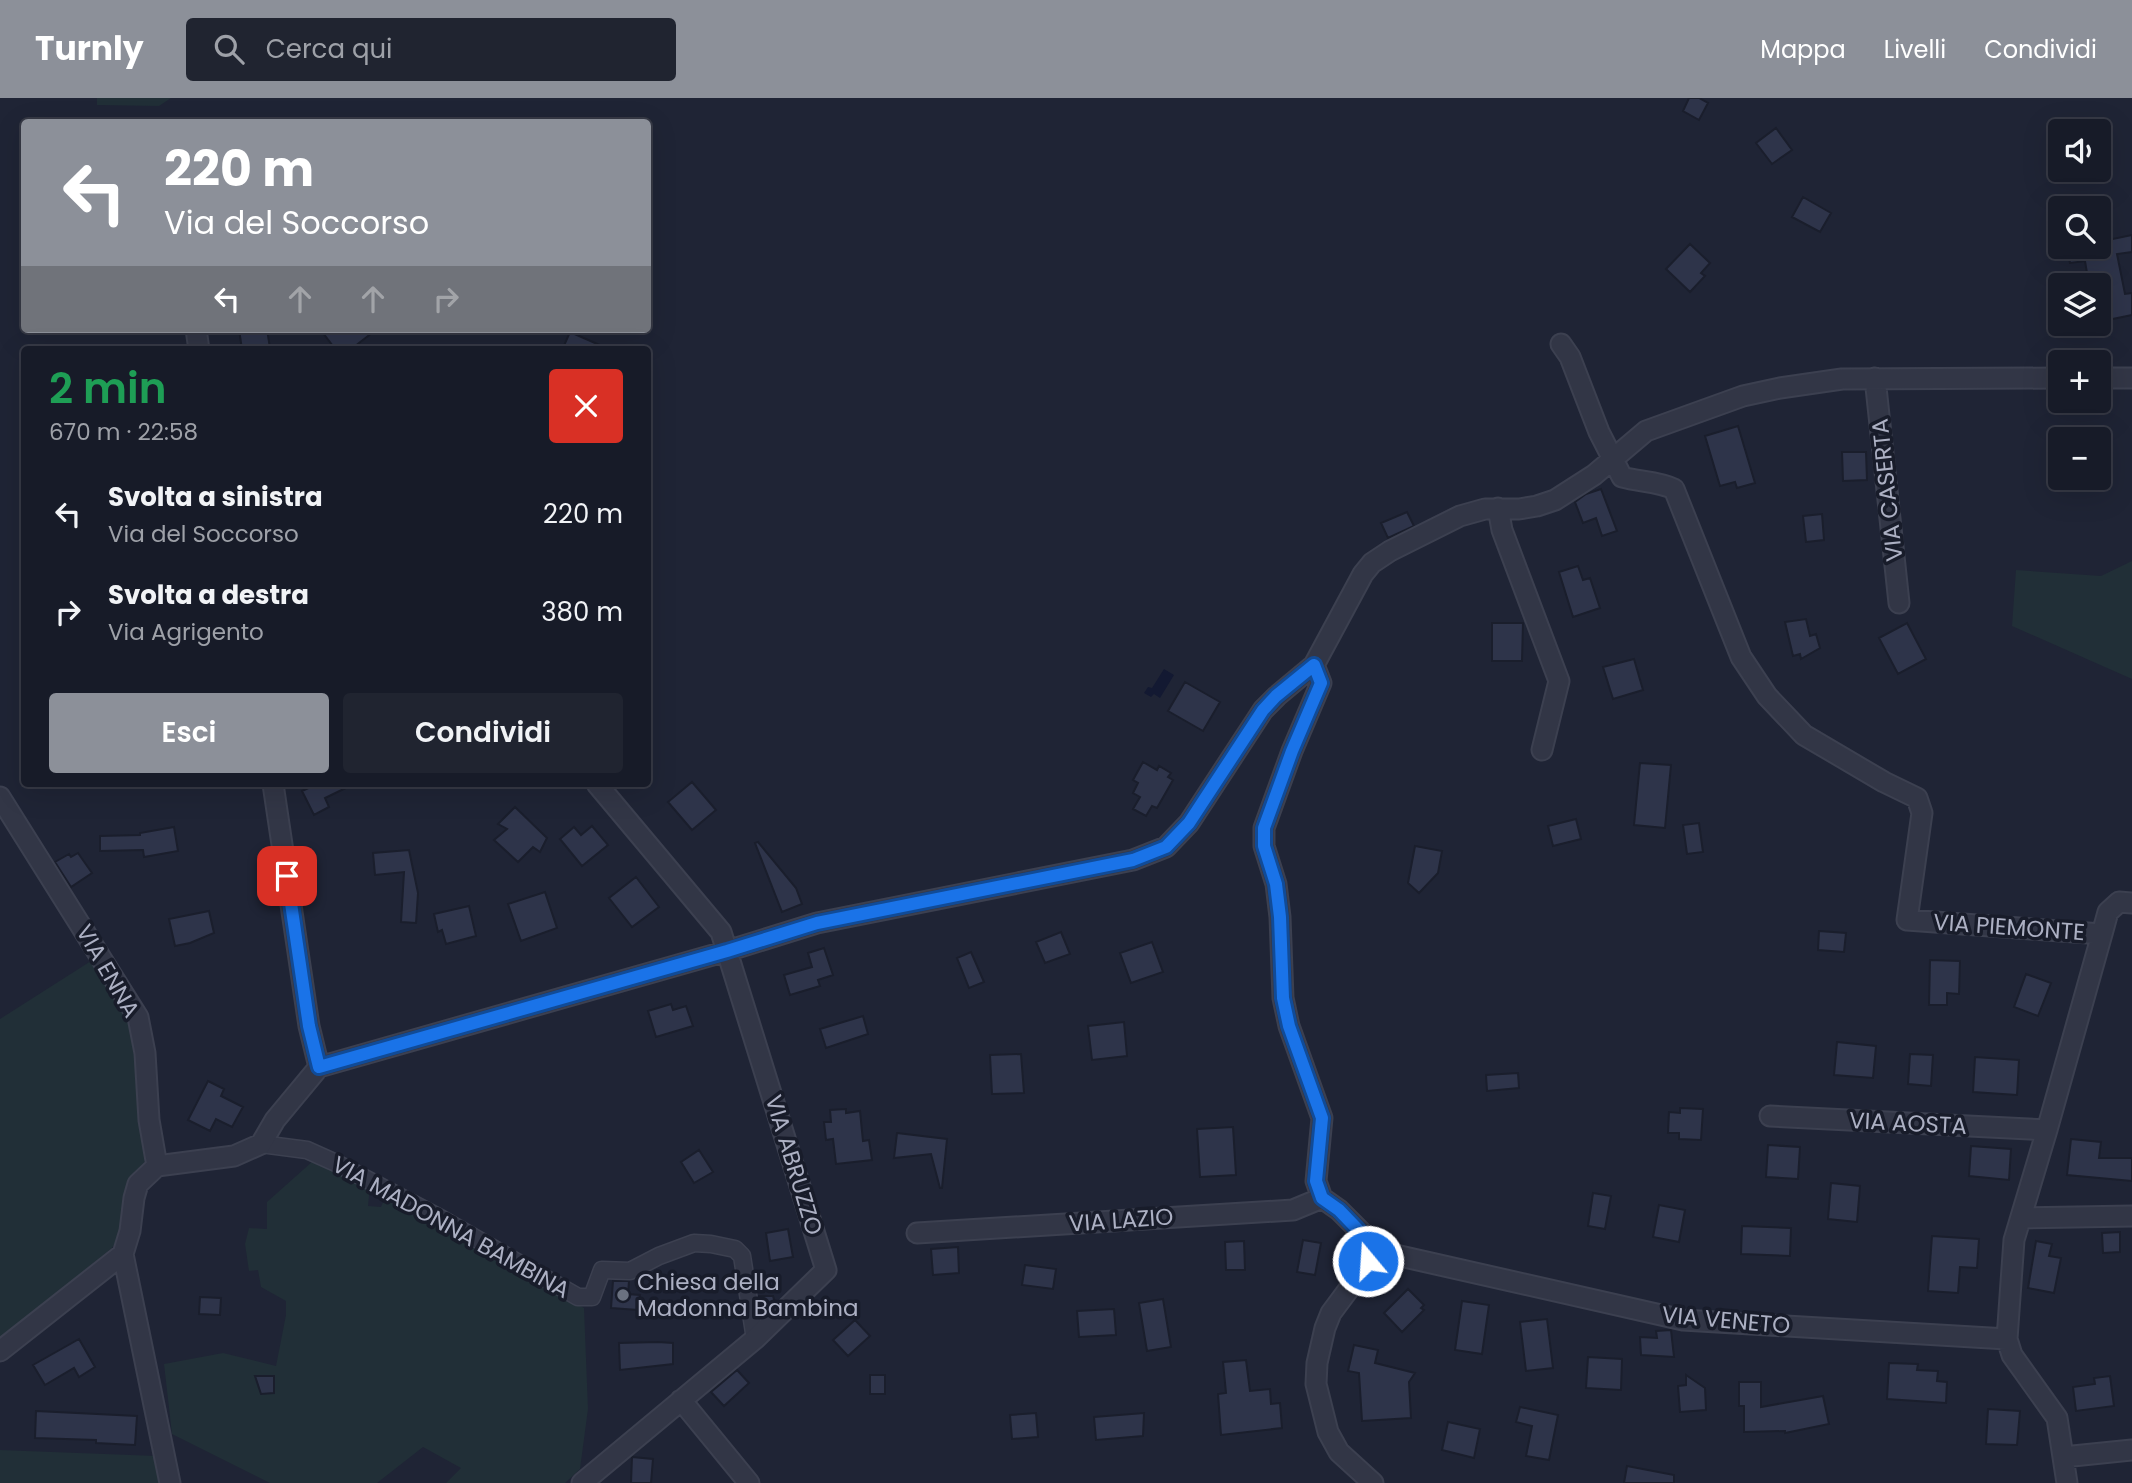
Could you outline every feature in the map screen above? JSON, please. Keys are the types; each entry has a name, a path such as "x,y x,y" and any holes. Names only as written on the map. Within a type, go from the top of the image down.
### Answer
{"street":[{"path":"1562,344 1570,357 1599,432 1614,457"},
{"path":"170,1483 122,1254 130,1231 138,1184 158,1166 234,1156 261,1144 275,1119 319,1067 817,923 1133,860 1166,847 1189,823 1263,710 1314,665 1363,574 1372,563 1390,551 1460,516 1485,509 1537,506 1555,500 1594,475 1646,431 1743,396 1842,379 1875,377 2048,378"},
{"name":"VIA CASERTA","path":"1875,377 1899,603"},
{"path":"2111,378 2132,379"},
{"name":"VIA PIEMONTE","path":"1614,457 1622,477 1664,484 1674,489 1741,657 1767,696 1804,735 1917,798 1922,813 1907,920 2102,934 2014,1240 2007,1339"},
{"path":"1498,508 1502,530 1559,681 1542,750"},
{"path":"1314,665 1321,683 1292,751 1264,828 1264,846 1276,884 1283,998 1289,1026 1322,1118 1316,1181 1322,1198 1339,1210 1364,1236 1369,1250 1368,1261 1363,1270 1331,1313 1325,1328 1317,1363 1316,1384 1328,1432 1339,1452 1375,1482"},
{"path":"273,787 309,1026 319,1067"},
{"path":"600,787 721,932 727,951"},
{"name":"VIA ENNA","path":"0,797 138,1017 145,1054 149,1120 158,1166"},
{"path":"2102,934 2108,912 2119,902 2132,903"},
{"name":"VIA ABRUZZO","path":"582,1483 755,1339 826,1270 727,951"},
{"name":"VIA AOSTA","path":"1770,1116 2047,1130"},
{"name":"VIA MADONNA BAMBINA","path":"261,1144 307,1150 336,1163 442,1219 578,1297 592,1297 602,1270 630,1271 659,1256 694,1243 735,1249 742,1256 755,1339"},
{"name":"VIA LAZIO","path":"917,1233 1293,1210 1322,1198"},
{"path":"2022,1218 2132,1216"},
{"name":"VIA VENETO","path":"1369,1250 1683,1320 2007,1339"},
{"path":"0,1351 122,1254"},
{"path":"2007,1339 2012,1355 2057,1418 2067,1483"},
{"path":"681,1400 749,1483"},
{"path":"2063,1457 2132,1450"}],"shaded area":[{"path":"97,98 171,98 159,106 97,105"},
{"path":"2132,561 2132,679 2012,626 2016,570 2101,576"},
{"path":"91,961 128,1021 138,1076 137,1102 145,1155 144,1170 121,1237 111,1249 0,1339 0,1019"},
{"path":"313,1161 370,1186 368,1206 381,1207 386,1195 437,1221 584,1308 588,1409 580,1469 565,1483 446,1483 461,1468 423,1447 377,1483 270,1483 172,1434 164,1364 223,1353 276,1366 286,1315 286,1301 261,1287 258,1270 249,1271 245,1244 249,1228 267,1229 267,1202"},
{"path":"0,1450 157,1456 162,1483 0,1483"}],"water":[{"path":"1164,669 1174,675 1160,698 1144,693 1148,687 1152,688"}],"building":[{"path":"1689,98 1699,98 1708,103 1699,120 1683,111"},
{"path":"1776,128 1792,150 1772,164 1756,143"},
{"path":"1803,197 1831,213 1820,232 1792,217"},
{"path":"2132,235 2132,252 2117,254 2125,294 2132,293 2132,315 2111,319 2111,273 2087,273 2085,261 2070,263 2069,259 2111,259 2111,239"},
{"path":"1690,244 1710,263 1701,273 1705,276 1690,292 1666,269"},
{"path":"240,333 268,333 270,346 241,346"},
{"path":"323,333 372,333 355,346 333,346"},
{"path":"570,333 572,333 602,346 564,346"},
{"path":"1738,426 1755,483 1737,488 1735,482 1720,486 1705,436"},
{"path":"1842,452 1866,452 1867,480 1843,481"},
{"path":"1601,489 1617,531 1602,536 1596,518 1583,523 1575,502 1586,494"},
{"path":"1407,512 1414,526 1388,538 1381,523"},
{"path":"1822,514 1824,540 1806,542 1803,516"},
{"path":"1578,566 1583,580 1590,578 1600,608 1573,617 1559,572"},
{"path":"1806,619 1810,636 1816,634 1820,648 1801,659 1800,654 1793,656 1785,622"},
{"path":"1492,623 1523,623 1522,661 1492,661"},
{"path":"1907,623 1926,659 1898,674 1879,638"},
{"path":"1634,659 1643,690 1613,699 1603,667"},
{"path":"1185,682 1220,702 1203,731 1168,711"},
{"path":"1143,762 1157,770 1159,766 1171,773 1168,777 1173,780 1157,808 1152,806 1146,816 1133,809 1140,797 1133,793 1138,783 1133,780"},
{"path":"1640,763 1671,765 1665,828 1634,825"},
{"path":"692,782 716,810 692,830 668,802"},
{"path":"311,787 348,787 325,798 329,807 314,815 302,791"},
{"path":"515,807 547,838 540,852 533,847 518,862 494,840 507,829 498,824"},
{"path":"1576,819 1581,839 1553,846 1548,826"},
{"path":"1699,823 1703,852 1687,854 1683,825"},
{"path":"592,826 608,845 582,866 560,839 574,827 581,835"},
{"path":"174,827 178,851 144,857 143,850 100,851 100,836 140,835"},
{"path":"758,842 796,888 802,904 782,912 755,843"},
{"path":"1415,846 1442,851 1438,873 1419,893 1408,883"},
{"path":"409,850 418,893 416,923 401,922 404,872 375,875 373,853"},
{"path":"78,853 92,873 71,887 55,862 69,854 71,857"},
{"path":"636,877 659,907 632,927 609,898"},
{"path":"545,892 557,928 521,941 508,904"},
{"path":"469,906 476,936 446,944 442,930 438,932 434,914"},
{"path":"209,911 214,933 175,946 169,919"},
{"path":"1819,931 1846,933 1844,952 1818,950"},
{"path":"1061,932 1070,954 1045,963 1036,942"},
{"path":"1152,942 1163,972 1131,983 1120,953"},
{"path":"824,948 833,975 818,980 820,986 790,995 784,975 812,967 808,953"},
{"path":"971,952 984,982 969,988 957,958"},
{"path":"1930,960 1960,961 1959,994 1947,993 1947,1005 1929,1005"},
{"path":"2026,974 2051,983 2038,1016 2014,1007"},
{"path":"671,1004 673,1010 686,1006 693,1026 656,1037 648,1011"},
{"path":"863,1016 868,1034 826,1048 820,1029"},
{"path":"1124,1022 1127,1056 1092,1060 1088,1026"},
{"path":"1837,1042 1876,1046 1873,1078 1834,1075"},
{"path":"1021,1054 1024,1093 992,1094 990,1055"},
{"path":"1910,1054 1933,1055 1931,1086 1908,1084"},
{"path":"1975,1057 2019,1060 2017,1095 1973,1092"},
{"path":"1518,1073 1519,1088 1487,1091 1486,1075"},
{"path":"208,1081 224,1089 221,1096 243,1107 232,1127 216,1119 210,1131 188,1120"},
{"path":"1680,1108 1703,1109 1701,1140 1679,1139 1679,1133 1668,1133 1669,1112 1680,1113"},
{"path":"846,1109 846,1113 860,1111 863,1141 869,1140 872,1160 836,1164 833,1139 826,1140 824,1122 831,1122 830,1110"},
{"path":"1233,1127 1236,1175 1200,1177 1197,1129"},
{"path":"897,1133 947,1139 942,1188 931,1154 894,1158"},
{"path":"2071,1139 2101,1142 2099,1158 2132,1158 2132,1181 2067,1175"},
{"path":"1768,1145 1800,1147 1798,1179 1766,1177"},
{"path":"1971,1146 2011,1149 2009,1180 1969,1176"},
{"path":"699,1150 713,1172 694,1183 681,1162"},
{"path":"1831,1183 1860,1186 1857,1222 1828,1219"},
{"path":"1593,1193 1611,1196 1605,1229 1588,1226"},
{"path":"1659,1205 1685,1210 1679,1242 1653,1237"},
{"path":"1742,1226 1791,1228 1790,1256 1741,1254"},
{"path":"788,1229 793,1257 770,1261 766,1233"},
{"path":"2120,1232 2120,1252 2103,1253 2102,1233"},
{"path":"1932,1236 1979,1239 1977,1268 1960,1267 1958,1293 1928,1291"},
{"path":"1303,1240 1321,1243 1315,1275 1297,1272"},
{"path":"1244,1241 1245,1270 1226,1270 1225,1242"},
{"path":"2036,1241 2052,1244 2049,1256 2061,1258 2054,1293 2028,1288"},
{"path":"958,1247 959,1273 933,1275 931,1249"},
{"path":"1025,1265 1056,1269 1053,1289 1022,1285"},
{"name":"Chiesa della Madonna Bambina","path":"613,1281 629,1281 628,1294 640,1295 638,1310 611,1308"},
{"path":"1408,1289 1424,1305 1421,1308 1424,1310 1402,1332 1384,1313"},
{"path":"759,1296 773,1296 775,1303 762,1315"},
{"path":"200,1297 221,1298 220,1315 199,1314"},
{"path":"1163,1299 1171,1347 1147,1351 1139,1303"},
{"path":"1462,1301 1489,1305 1482,1354 1455,1350"},
{"path":"1114,1309 1116,1335 1079,1337 1077,1311"},
{"path":"1547,1319 1553,1368 1526,1371 1520,1322"},
{"path":"855,1320 870,1336 848,1356 833,1340"},
{"path":"1671,1330 1674,1357 1641,1355 1640,1337 1657,1338 1656,1331"},
{"path":"79,1339 95,1367 79,1377 74,1368 45,1385 33,1365"},
{"path":"619,1343 673,1343 673,1364 620,1370"},
{"path":"1354,1345 1378,1350 1375,1363 1415,1373 1409,1382 1411,1418 1362,1421 1359,1373 1348,1371"},
{"path":"1588,1357 1622,1359 1621,1390 1586,1388"},
{"path":"1246,1360 1250,1391 1270,1389 1271,1404 1280,1403 1282,1428 1221,1435 1218,1394 1226,1393 1223,1362"},
{"path":"1889,1363 1918,1364 1917,1370 1938,1371 1937,1381 1947,1382 1946,1403 1887,1399"},
{"path":"737,1370 749,1383 724,1406 711,1392"},
{"path":"870,1375 885,1375 885,1394 870,1394"},
{"path":"1686,1375 1705,1388 1706,1410 1680,1412 1678,1386 1686,1385"},
{"path":"255,1376 274,1376 274,1393 261,1394"},
{"path":"2110,1376 2114,1406 2076,1411 2073,1387 2095,1384 2094,1378"},
{"path":"1739,1382 1761,1382 1761,1407 1823,1396 1829,1424 1785,1433 1744,1432 1744,1406 1739,1406"},
{"path":"1520,1407 1558,1415 1549,1460 1526,1456 1532,1426 1516,1422"},
{"path":"1988,1409 2020,1411 2017,1445 1986,1444"},
{"path":"36,1411 137,1416 135,1445 96,1443 96,1440 35,1438"},
{"path":"1036,1413 1038,1437 1012,1439 1010,1415"},
{"path":"1144,1413 1143,1436 1096,1440 1094,1417"},
{"path":"1448,1422 1480,1429 1474,1458 1442,1450"},
{"path":"632,1457 653,1459 651,1483 631,1483"},
{"path":"1627,1466 1674,1475 1674,1483 1624,1483"}],"place":[{"name":"Chiesa della Madonna Bambina","path":"623,1295"}],"route":[{"path":"287,876 309,1026 319,1067 817,923 1133,860 1166,847 1189,823 1263,710 1314,665 1321,683 1292,751 1264,828 1264,846 1276,884 1283,998 1289,1026 1322,1118 1316,1181 1322,1198 1339,1210 1364,1236 1369,1250 1368,1261"}]}
